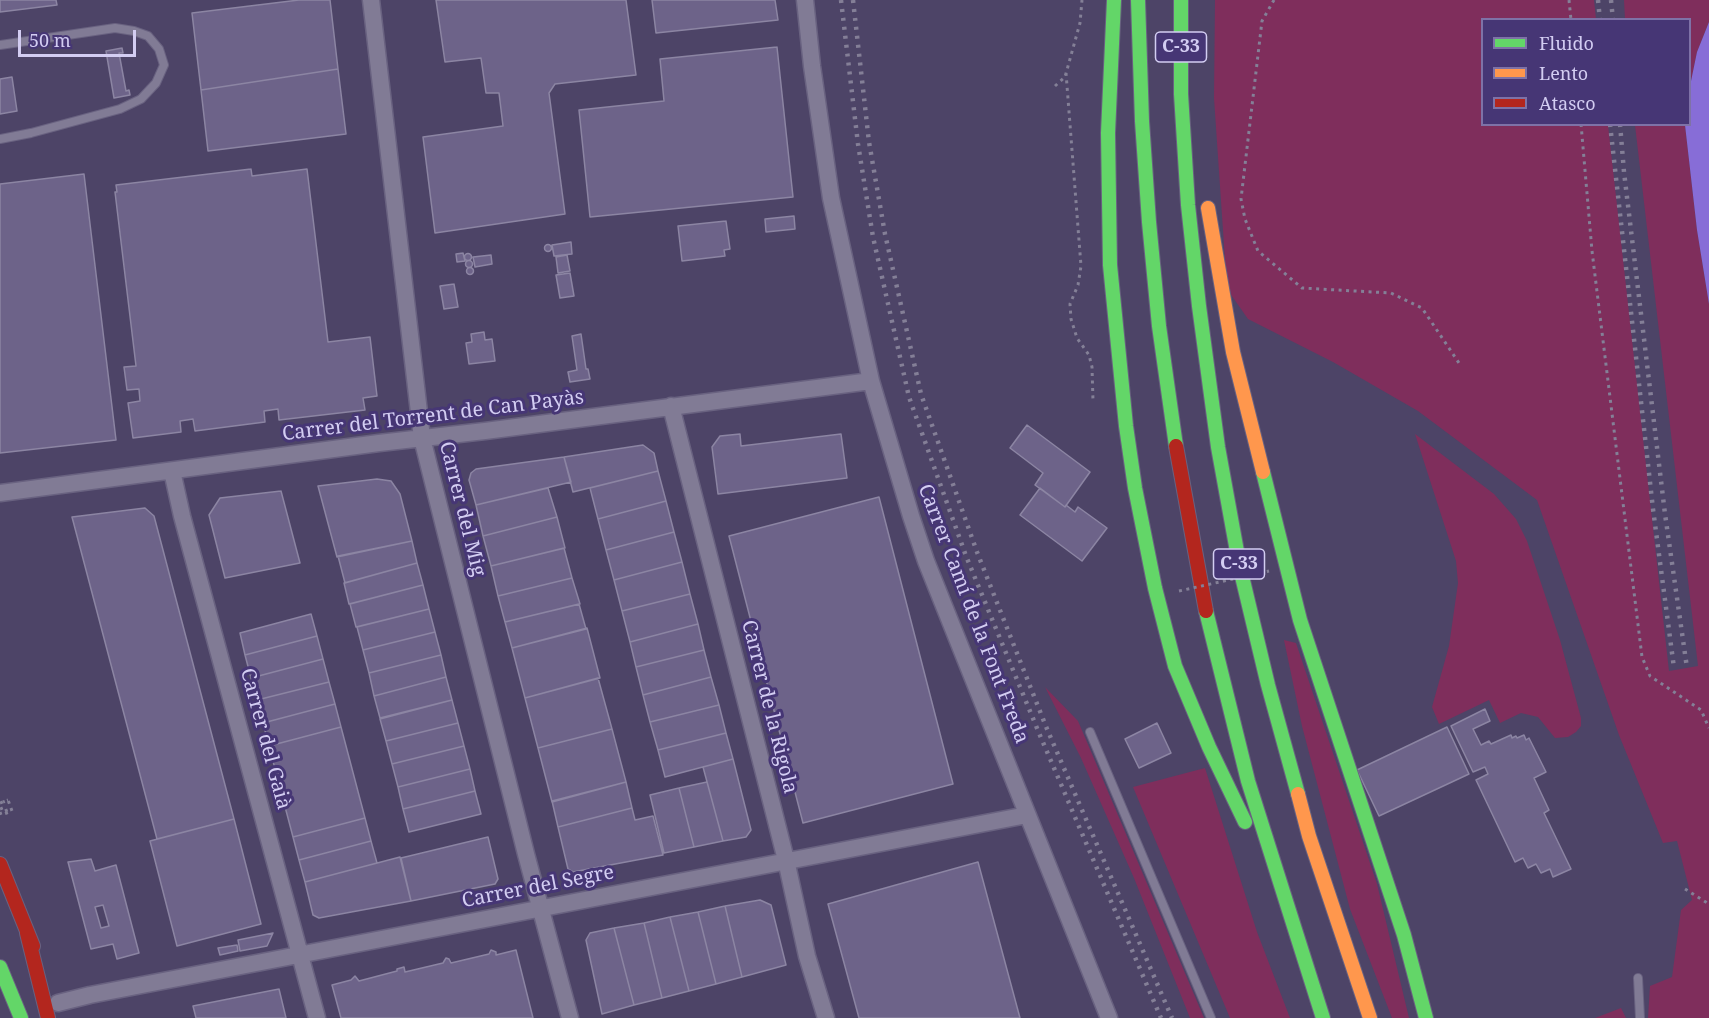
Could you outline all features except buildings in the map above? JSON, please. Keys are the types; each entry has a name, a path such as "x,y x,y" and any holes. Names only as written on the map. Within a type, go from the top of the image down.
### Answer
{"main road":[{"path":"1113,0 1108,133 1110,265 1126,426 1141,522 1165,632 1175,666 1223,777 1287,909"},
{"name":"C-33","path":"1138,0 1142,122 1159,326 1179,467 1200,587 1227,706 1248,781 1323,1018"},
{"name":"C-33","path":"1180,0 1181,94 1188,205 1218,447 1240,568 1268,685 1309,836 1370,1018"},
{"path":"1181,94 1200,174"},
{"path":"1206,196 1233,352 1300,620 1404,935 1426,1018"},
{"path":"0,864 61,1011"},
{"path":"27,933 48,1018"},
{"path":"0,967 21,1018"}],"street":[{"name":"Carrer del Mig","path":"371,0 422,438 526,854 570,1018"},
{"name":"Carrer Camí de la Font Freda","path":"806,0 812,66 831,198 871,381 911,516 926,561 1108,1018"},
{"name":"Carrer del Torrent de Can Payàs","path":"0,493 871,381"},
{"name":"Carrer de la Rigola","path":"671,406 786,860 807,956 826,1018"},
{"name":"Carrer del Gaià","path":"172,471 317,1018"},
{"name":"Carrer del Segre","path":"61,1011 90,995 1027,815"}],"lane":[{"path":"0,45 115,28 148,36 159,49 164,66 156,83 141,99 120,109 0,139"},
{"path":"1090,732 1211,1018"},
{"path":"1638,978 1640,1018"}],"path":[{"path":"1082,0 1080,23 1066,73 1081,266 1078,285 1070,304 1071,319 1077,338 1089,355 1092,368 1093,401"},
{"path":"1274,0 1262,21 1241,199 1245,219 1258,251 1302,288 1391,293 1422,308 1459,363"},
{"path":"1569,0 1571,18"},
{"path":"1055,86 1066,73"},
{"path":"1581,126 1592,250 1642,657 1650,676 1701,710 1709,728"},
{"path":"1179,591 1269,571"},
{"path":"0,803 8,800 12,810 1,815 0,810 5,807 8,815"},
{"path":"1685,890 1709,904"}],"shaded area":[{"path":"1215,0 1594,0 1596,18 1481,18 1481,126 1608,126 1669,671 1698,666 1635,126 1685,126 1697,230 1709,304 1709,1018 1648,1018 1650,986 1672,977 1681,910 1692,900 1677,841 1663,843 1619,735 1537,500 1418,411 1333,362 1248,319 1227,289 1214,98"},
{"path":"1624,0 1709,0 1709,22 1697,52 1691,81 1691,18 1625,18"},
{"path":"1709,22 1709,304 1697,230 1685,126 1691,126 1691,81 1697,52"},
{"path":"1415,434 1494,494 1516,519 1527,541 1560,640 1581,718 1581,726 1568,737 1555,738 1538,717 1521,713 1500,723 1489,700 1439,724 1432,707 1449,646 1458,583 1456,561"},
{"path":"1284,640 1296,643 1377,884 1409,1018 1392,1018 1350,909 1302,726"},
{"path":"1045,687 1078,721 1204,1018 1190,1018 1134,878 1081,758"},
{"path":"1205,768 1257,932 1290,1018 1230,1018 1133,787"},
{"path":"1621,1008 1626,1018 1595,1018"}],"railway":[{"path":"841,0 858,144 873,237 909,397 966,556 1161,1018"},
{"path":"853,0 869,142 885,234 921,394 977,552 1047,729 1172,1018"},
{"path":"1598,0 1600,18"},
{"path":"1611,0 1613,18"},
{"path":"1610,126 1653,509 1674,668"},
{"path":"1620,126 1665,514 1687,668"}],"traffic: fast":[{"path":"1114,0 1108,133 1110,265 1126,426 1135,488 1155,588 1175,666 1209,747 1245,822"},
{"path":"1138,0 1142,121 1149,222 1159,326 1176,446"},
{"path":"1181,0 1181,94 1188,205 1218,447 1240,568 1268,685 1298,794"},
{"path":"1263,472 1300,620 1404,935 1426,1018"},
{"path":"1206,611 1248,781 1323,1018"},
{"path":"0,967 21,1018"}],"traffic: slow":[{"path":"1208,208 1233,352 1263,472"},
{"path":"1298,794 1309,836 1370,1018"}],"traffic: jam":[{"path":"1176,446 1206,611"},
{"path":"0,864 33,946"},
{"path":"27,933 48,1018"}]}
